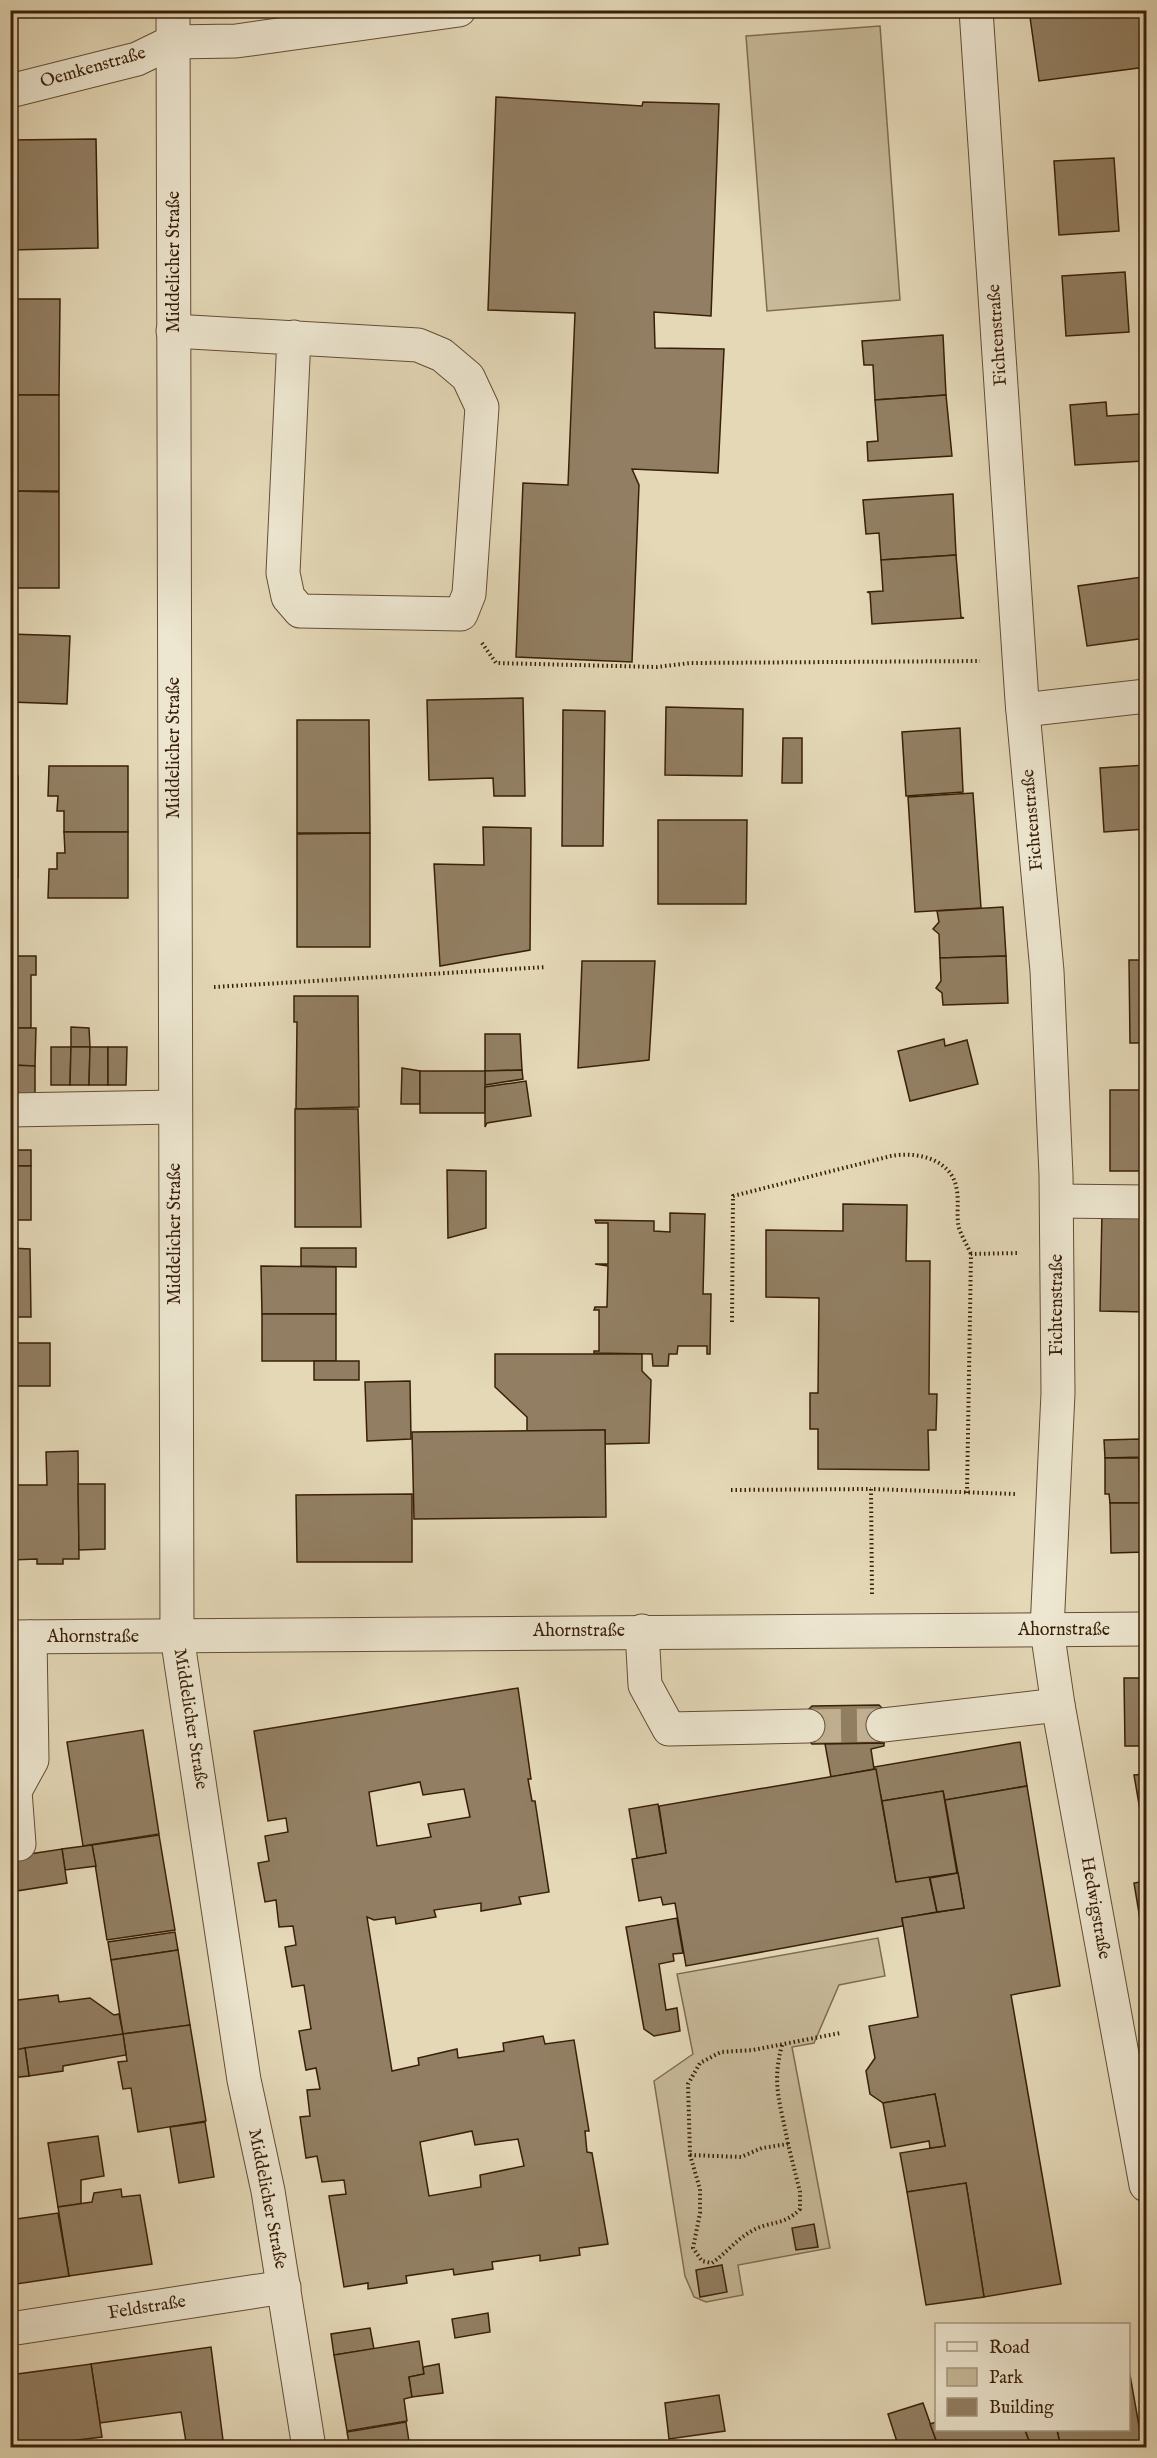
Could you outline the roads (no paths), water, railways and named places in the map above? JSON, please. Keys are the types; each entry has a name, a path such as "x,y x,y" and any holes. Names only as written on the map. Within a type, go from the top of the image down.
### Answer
{"street":[{"name":"Oemkenstraße","path":"10,91 137,59 172,26 236,41 459,10"},
{"name":"Fichtenstraße","path":"976,10 1023,710 1047,971 1057,1201 1058,1393 1047,1630"},
{"name":"Middelicher Straße","path":"172,26 177,1636 244,2080 284,2287 309,2448"},
{"path":"173,331 294,337 418,345 442,355 468,377 482,407 469,594 461,614 300,611 288,597 283,573 294,337"},
{"path":"1023,710 1146,696"},
{"path":"10,1110 175,1107"},
{"path":"1057,1201 1146,1202"},
{"name":"Ahornstraße","path":"20,1637 1146,1629"},
{"name":"Hedwigstraße","path":"1047,1630 1058,1705 1146,2185"},
{"path":"642,1631 645,1685 669,1729 808,1726"},
{"path":"19,1844 15,1791 32,1760 20,1637"},
{"path":"883,1725 1058,1705"},
{"name":"Feldstraße","path":"10,2329 284,2287"}],"tunnel":[{"path":"808,1726 883,1725"}]}
